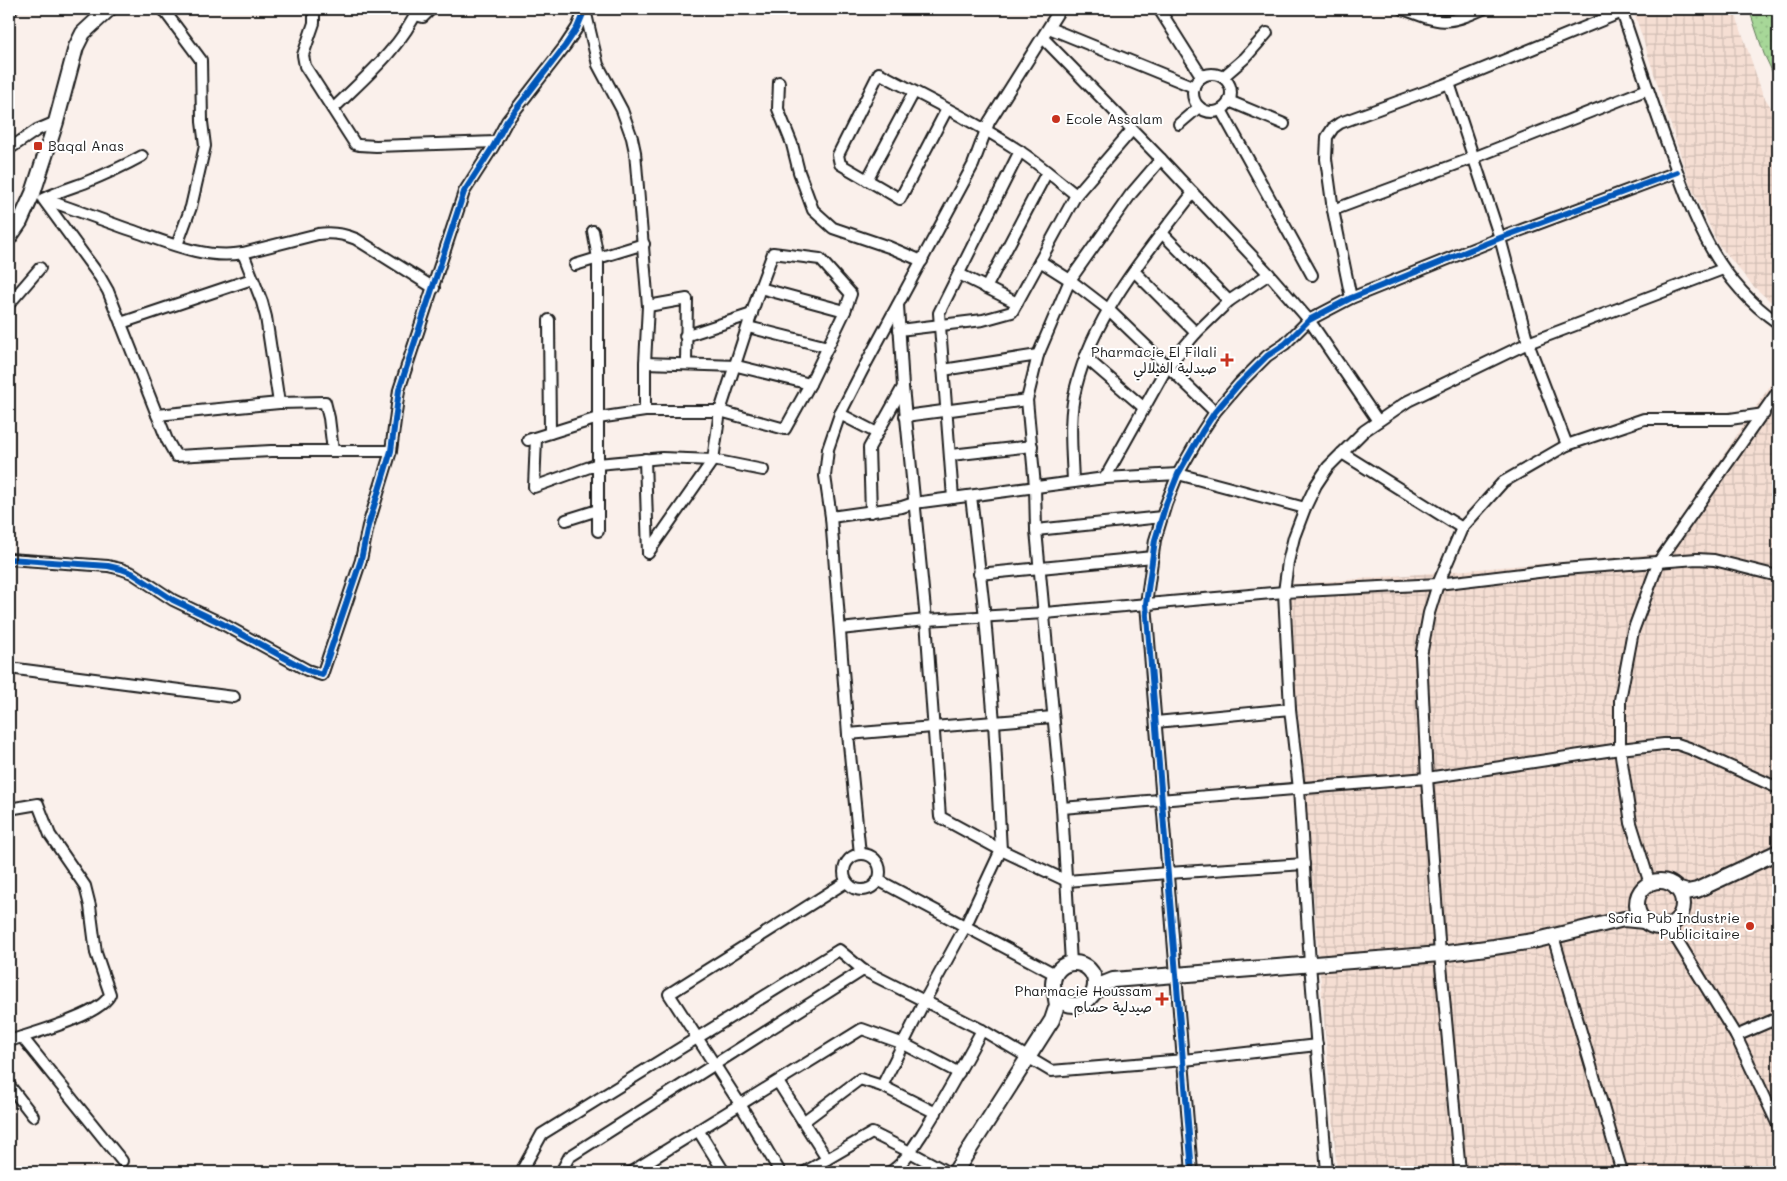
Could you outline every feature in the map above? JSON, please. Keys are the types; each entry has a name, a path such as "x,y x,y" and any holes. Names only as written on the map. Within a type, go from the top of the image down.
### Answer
{"street":[{"path":"163,9 201,60 202,122 205,146 192,207 177,245"},
{"path":"314,9 314,22 303,56 305,66 352,142 358,145 376,146 496,142"},
{"path":"333,109 397,44 416,12 423,17 431,9"},
{"path":"9,559 108,566 132,573 173,600 221,623 299,666 322,675 361,560 368,526 391,451 399,390 464,192 507,121 561,53 577,28 584,9"},
{"path":"584,9 598,65 622,110 632,138 644,244 648,306 645,411"},
{"path":"860,854 848,734 831,518 825,476 828,449 840,414 898,303 966,180 990,122 1060,9"},
{"path":"1159,9 1202,77"},
{"path":"1405,9 1438,21 1449,22 1472,11 1483,9"},
{"path":"9,238 38,196 76,47 102,10"},
{"path":"1351,298 1333,210 1326,148 1327,137 1333,128 1340,123 1449,83 1621,10 1694,217 1723,268 1755,304 1778,323"},
{"path":"1049,28 1194,87"},
{"path":"1223,77 1245,58 1267,33"},
{"path":"1043,38 1161,158 1269,274 1309,320 1378,420"},
{"path":"947,109 900,199 840,164 838,155 879,73 914,92 947,109 986,130 1020,151 1076,195"},
{"path":"1216,74 1223,77 1228,82 1230,88 1231,95 1229,101 1221,110 1209,112 1199,107 1193,98 1194,87 1202,77 1216,74"},
{"path":"779,82 778,109 792,144 799,172 813,210 833,228 889,247 922,261"},
{"path":"1449,83 1500,238 1528,343 1567,445"},
{"path":"1333,210 1473,158 1648,89"},
{"path":"867,180 914,92"},
{"path":"1229,101 1284,124"},
{"path":"1179,124 1199,107"},
{"path":"1221,110 1312,275"},
{"path":"9,149 38,130 56,122"},
{"path":"900,330 983,320 1012,312 1076,195 1132,130"},
{"path":"953,498 939,313 1020,151"},
{"path":"38,196 84,183 125,166 142,156"},
{"path":"1071,962 1062,808 1036,530 1035,486 1027,400 1038,355 1070,280 1131,194 1161,158"},
{"path":"986,288 1047,172"},
{"path":"1175,1172 1192,1171 1146,604 1155,540 1178,474 1215,412 1238,384 1267,356 1285,344 1309,320 1351,298 1500,238 1677,172"},
{"path":"1073,482 1071,430 1076,389 1085,356 1109,310 1134,271 1193,193"},
{"path":"38,196 177,245 210,254 235,255 318,234 347,235 434,288"},
{"path":"38,196 108,291 167,440 176,456 271,451 391,451"},
{"path":"593,231 598,258 598,532"},
{"path":"1162,233 1229,301"},
{"path":"575,265 644,244"},
{"path":"243,253 266,317 279,403"},
{"path":"645,460 648,552 713,460 720,411 773,253 820,259 851,294 845,312 810,384 785,429 720,411 645,411 598,418 532,439 534,487 598,464 662,458 713,460 763,470"},
{"path":"1040,261 1070,280 1109,310 1215,412"},
{"path":"9,304 40,268"},
{"path":"1327,1172 1310,964 1299,788 1290,709 1284,592 1294,537 1305,508 1316,485 1328,467 1364,431 1408,401 1528,343 1723,268"},
{"path":"1134,271 1196,333"},
{"path":"958,274 1017,303"},
{"path":"1105,478 1167,367 1196,333 1229,301 1269,274"},
{"path":"121,323 252,279"},
{"path":"760,288 845,312"},
{"path":"648,306 687,299 686,363"},
{"path":"898,303 905,416 926,620 940,817 1001,850 1067,881 1304,864"},
{"path":"685,336 752,314"},
{"path":"549,320 550,433"},
{"path":"748,327 828,347"},
{"path":"943,370 1038,355"},
{"path":"1085,356 1143,407"},
{"path":"645,363 735,366 810,384"},
{"path":"871,512 869,448 903,387"},
{"path":"1650,884 1631,823 1620,749 1620,700 1626,658 1636,623 1659,561 1764,414 1778,391"},
{"path":"905,416 1027,400"},
{"path":"157,415 279,403 325,402 333,451"},
{"path":"840,414 877,433"},
{"path":"1460,1172 1440,954 1427,778 1421,656 1429,613 1438,584 1462,528 1503,482 1567,445 1644,419 1730,419 1764,414"},
{"path":"951,455 1032,446"},
{"path":"1342,453 1462,528"},
{"path":"831,518 902,507 914,503 1035,486 1105,478 1178,474 1305,508"},
{"path":"882,1086 925,1000 965,927 1001,850 994,722 985,617 971,496"},
{"path":"566,520 598,510"},
{"path":"1036,530 1162,517"},
{"path":"979,574 1153,557"},
{"path":"840,629 926,620 1045,613 1284,592 1438,584 1563,568 1659,561 1714,560 1778,576"},
{"path":"9,668 234,697"},
{"path":"1156,722 1290,709"},
{"path":"848,734 1053,717"},
{"path":"1062,808 1427,778 1664,744 1677,744 1689,748 1778,788"},
{"path":"9,809 38,804 50,835 85,886 90,906 96,953 110,994 104,1003 72,1020 9,1041"},
{"path":"1617,921 1628,914 1637,902 1641,891 1650,884 1665,882 1687,892 1697,890 1778,852"},
{"path":"860,854 872,857 879,867 878,880 871,888 866,890 854,889 846,882 844,876 845,864 854,856 860,854"},
{"path":"878,880 1055,974"},
{"path":"780,1172 740,1104 669,994 846,882"},
{"path":"1052,1020 1064,1009 1084,1002 1103,984 1113,980 1440,954 1494,947 1631,919 1644,921 1656,926 1668,925 1678,918 1682,906 1682,900 1677,889"},
{"path":"1682,906 1697,890"},
{"path":"1637,902 1639,912 1644,921"},
{"path":"1668,925 1736,1036 1778,1125"},
{"path":"1553,936 1622,1172"},
{"path":"521,1172 542,1134 840,950 863,970 982,1030 1051,1071 1184,1060 1317,1045"},
{"path":"955,1172 1052,1020 1057,1005 1053,980 1059,968 1071,962 1078,963 1098,976 1113,980"},
{"path":"561,1172 569,1156 863,970"},
{"path":"1090,970 1095,982 1092,994"},
{"path":"1055,993 1063,1002 1074,1005"},
{"path":"1736,1036 1778,1018"},
{"path":"631,1172 862,1029 904,1044 959,1073"},
{"path":"890,1172 910,1152 936,1113 982,1030"},
{"path":"22,1037 122,1161"},
{"path":"803,1122 860,1079 882,1086 936,1113"},
{"path":"778,1082 827,1159"},
{"path":"9,1085 33,1116"},
{"path":"698,1130 723,1172"},
{"path":"805,1172 872,1133 948,1172"}],"shaded area":[{"path":"1633,9 1734,9 1763,95 1778,118 1778,308 1753,286 1718,244 1690,184"},
{"path":"1778,374 1778,1172 1337,1172 1287,585 1657,554"}],"green space":[{"path":"1749,9 1778,9 1778,84 1764,54"}],"cycle path":[{"path":"9,559 108,566 132,573 173,600 221,623 307,670 322,675 361,560 368,526 391,451 399,390 464,192 507,121 577,28 585,9"},
{"path":"1192,1172 1146,604 1155,540 1178,474 1215,412 1267,356 1285,344 1309,320 1351,298 1500,238 1677,172"}],"place":[{"name":"Ecole Assalam","path":"1056,119"},
{"name":"Baqal Anas","path":"38,146"},
{"name":"Pharmacie El Filali صيدلية الفيلالي","path":"1227,360"},
{"name":"Sofia Pub Industrie Publicitaire","path":"1750,926"},
{"name":"Pharmacie Houssam صيدلية حسام","path":"1162,999"}]}
